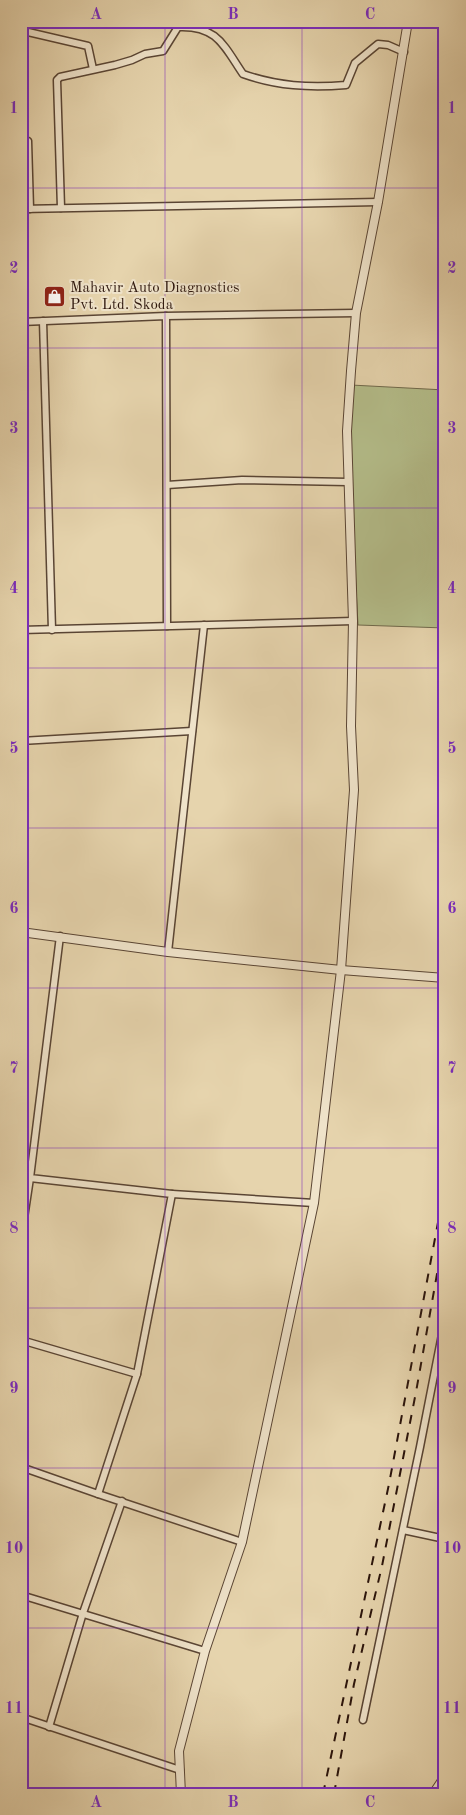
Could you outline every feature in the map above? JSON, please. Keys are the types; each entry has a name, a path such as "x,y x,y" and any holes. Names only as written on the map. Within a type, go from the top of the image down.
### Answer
{"street":[{"path":"181,1794 179,1751 205,1651 242,1542 314,1203 341,970 354,790 351,726 352,621 348,422 356,313 378,202 408,21"},
{"path":"61,208 57,80 60,76 132,60 145,54 163,50 178,27 190,26 208,32 230,51 243,74 262,80 296,86 346,85 355,63 378,44 388,45 404,52"},
{"path":"21,32 88,46 93,69"},
{"path":"21,142 28,141 30,209"},
{"path":"21,209 378,202"},
{"path":"21,322 166,316 356,313"},
{"path":"166,316 167,626"},
{"path":"44,321 52,630"},
{"path":"167,486 242,480 348,482"},
{"path":"21,630 352,621"},
{"path":"168,952 204,625"},
{"path":"21,741 192,731"},
{"path":"21,932 168,952 341,970 445,978"},
{"path":"21,1238 60,936"},
{"path":"30,1178 172,1194 314,1203"},
{"path":"98,1494 137,1374 172,1194"},
{"path":"363,1720 435,1376 445,1318"},
{"path":"21,1340 137,1374"},
{"path":"21,1467 242,1542"},
{"path":"49,1727 83,1613 122,1501"},
{"path":"403,1530 445,1539"},
{"path":"21,1595 205,1651"},
{"path":"21,1717 180,1770"},
{"path":"433,1794 445,1776"}],"green space":[{"path":"351,385 445,390 445,628 358,625 348,437"}],"railway":[{"path":"323,1794 389,1484 445,1185"},
{"path":"334,1794 354,1684 382,1566 445,1229"}],"place":[{"name":"Mahavir Auto Diagnostics Pvt. Ltd. Skoda","path":"54,296"}]}
